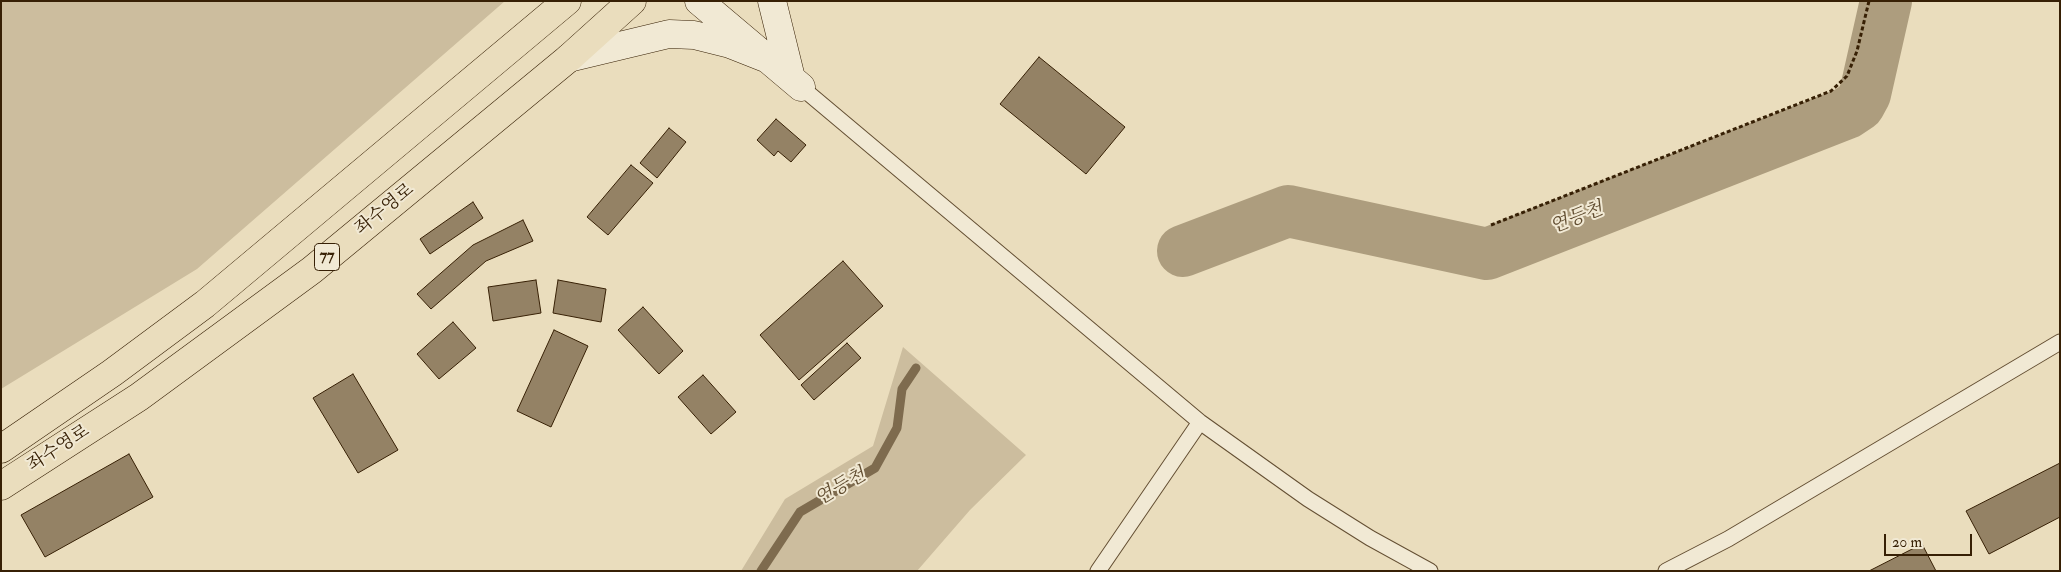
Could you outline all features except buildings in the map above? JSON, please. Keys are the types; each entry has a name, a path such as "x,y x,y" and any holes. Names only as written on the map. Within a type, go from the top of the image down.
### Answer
{"main road":[{"name":"좌수영로","path":"1,449 112,373 205,304 567,1"},
{"name":"좌수영로","path":"1,486 138,398 312,270 569,58 632,1"}],"street":[{"path":"699,1 796,82"},
{"path":"772,1 796,82"},
{"path":"569,58 669,34 694,35 730,44 768,59"}],"lane":[{"path":"796,82 1200,422 1308,499 1370,538 1430,571"},
{"path":"1666,571 1728,539 2060,342"},
{"path":"1098,571 1200,422"}],"path":[{"path":"1491,224 1831,91 1847,76 1856,51 1869,1"}],"shaded area":[{"path":"1,1 505,1 197,269 1,389"},
{"path":"903,347 1026,455 970,510 917,571 741,571 785,499 873,446"}],"waterway":[{"name":"연등천","path":"1183,251 1288,211 1487,254 1847,113 1859,105 1865,94 1886,1"},
{"name":"연등천","path":"761,571 800,512 875,468 897,428 902,389 916,368"}]}
